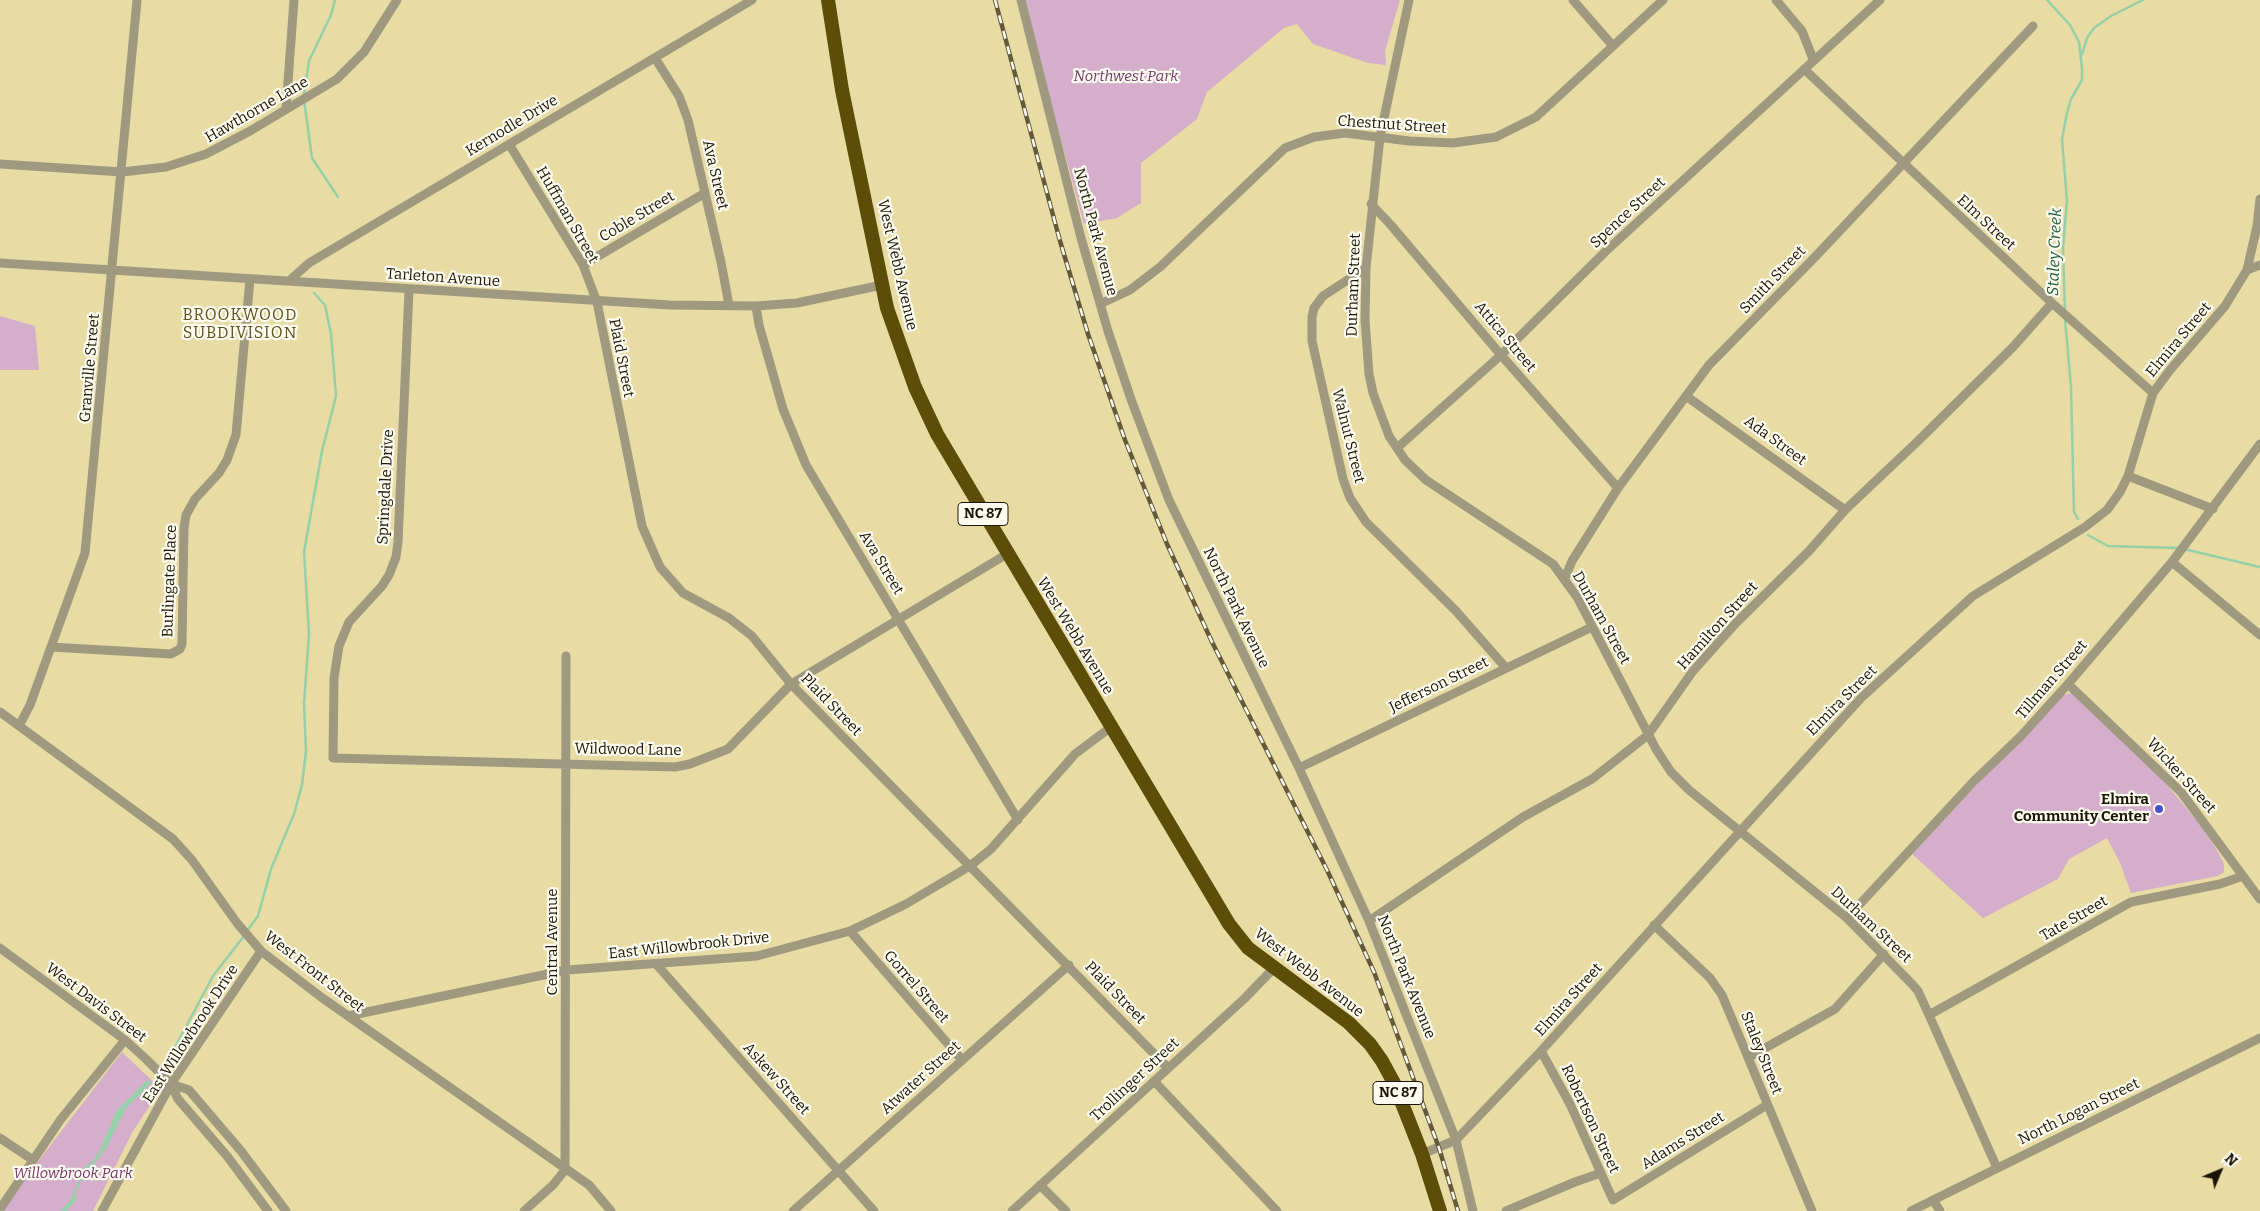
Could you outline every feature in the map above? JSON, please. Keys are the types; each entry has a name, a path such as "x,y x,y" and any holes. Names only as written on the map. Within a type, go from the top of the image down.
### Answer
{"highway":[{"name":"West Webb Avenue","path":"828,0 842,90 882,285 903,358 922,404 1007,554 1228,924 1248,948 1334,1010 1370,1044 1394,1083 1422,1154 1440,1211"}],"street":[{"name":"Granville Street","path":"19,726 30,705 85,553 137,0"},
{"path":"286,109 294,0"},
{"name":"Hawthorne Lane","path":"0,164 122,172 166,166 206,154 236,139 332,82 348,69 371,43 397,0"},
{"name":"Kernodle Drive","path":"289,281 310,262 752,0"},
{"name":"North Park Avenue","path":"1021,0 1100,304 1132,402 1169,500 1299,768 1368,921 1456,1140 1473,1211"},
{"name":"Durham Street","path":"1409,0 1380,137 1371,204 1366,268 1365,328 1369,374 1382,420 1405,460 1426,480 1542,555 1565,578 1648,735 1671,772 1689,790 1741,830 1846,918 1884,954 1918,991 1997,1168"},
{"path":"1573,0 1612,46"},
{"name":"Chestnut Street","path":"1100,304 1130,290 1160,267 1284,148 1314,137 1345,133 1453,143 1496,138 1536,117 1663,0"},
{"path":"1776,0 1802,31 1813,59"},
{"name":"Spence Street","path":"1397,448 1501,354 1606,251 1813,59 1880,0"},
{"name":"Smith Street","path":"1565,578 1572,561 1618,488 1709,365 2033,26"},
{"name":"Ava Street","path":"655,58 679,96 688,120 729,305"},
{"name":"Elm Street","path":"1804,69 1902,164 2052,303 2153,393"},
{"name":"Huffman Street","path":"509,144 583,265 597,302"},
{"name":"Coble Street","path":"583,265 705,193"},
{"name":"Elmira Street","path":"1422,1154 1456,1140 1541,1051 1861,698 1973,596 2085,527 2107,510 2120,492 2128,476 2153,393 2170,370 2225,306 2247,270 2254,241 2260,199"},
{"name":"Attica Street","path":"1371,204 1618,488"},
{"name":"Tarleton Avenue","path":"0,263 597,302 756,306 797,303 882,285"},
{"path":"2247,270 2260,265"},
{"name":"Walnut Street","path":"1366,268 1332,288 1323,296 1314,308 1312,317 1312,341 1343,478 1350,498 1366,522 1456,612 1506,668"},
{"name":"Burlingate Place","path":"51,648 172,654 180,649 182,644 186,515 195,499 219,473 227,460 236,435 250,280"},
{"name":"Springdale Drive","path":"333,758 334,678 339,646 349,622 382,586 397,550 410,290"},
{"name":"Plaid Street","path":"597,302 633,489 642,526 652,553 667,576 683,593 729,618 752,636 791,684 1069,965 1168,1068"},
{"name":"Hamilton Street","path":"1368,921 1523,817 1592,779 1648,735 1705,658 1845,510 2013,347 2052,303"},
{"name":"Ava Street","path":"756,306 759,325 777,390 794,440 806,465 1018,820"},
{"name":"Ada Street","path":"1686,396 1845,510"},
{"name":"Tillman Street","path":"1846,918 1974,782 2022,736 2068,684 2172,562 2260,444"},
{"path":"2128,476 2213,509"},
{"name":"Wildwood Lane","path":"333,758 675,767 709,758 728,749 791,684 1007,554"},
{"path":"2172,562 2260,636"},
{"name":"Jefferson Street","path":"1299,768 1592,627"},
{"name":"Central Avenue","path":"566,656 566,1170"},
{"name":"Wicker Street","path":"2068,684 2180,792 2260,899"},
{"name":"West Front Street","path":"0,712 173,839 192,860 237,923 261,951 348,1016 588,1185 611,1211"},
{"name":"East Willowbrook Drive","path":"348,1016 567,970 656,965 757,956 850,931 906,904 970,866 991,848 1018,820 1075,754 1111,727"},
{"name":"Tate Street","path":"1929,1015 2131,902 2220,884 2243,876"},
{"name":"Staley Street","path":"1654,925 1710,978 1718,988 1812,1211"},
{"name":"Gorrel Street","path":"850,931 962,1060"},
{"name":"West Davis Street","path":"0,948 125,1040 171,1084 178,1099 228,1156 268,1211"},
{"name":"East Willowbrook Drive","path":"102,1211 171,1084 261,951"},
{"path":"1748,1057 1835,1009 1884,954"},
{"name":"Askew Street","path":"656,965 874,1211"},
{"name":"Atwater Street","path":"793,1211 1069,965"},
{"name":"Trollinger Street","path":"1012,1211 1244,1000 1274,968"},
{"name":"North Logan Street","path":"1911,1211 2260,1038"},
{"path":"0,1209 61,1120 125,1040"},
{"name":"Robertson Street","path":"1541,1051 1570,1104 1612,1200"},
{"path":"1154,1081 1277,1211"},
{"name":"West Davis Street","path":"171,1084 189,1090 241,1150 286,1211"},
{"name":"Adams Street","path":"1612,1200 1767,1105"},
{"path":"0,1138 33,1160"},
{"path":"524,1211 553,1185 566,1170"},
{"path":"1506,1211 1601,1173"},
{"path":"1040,1185 1066,1211"},
{"path":"1933,1200 1940,1211"}],"green space":[{"name":"Northwest Park","path":"1023,0 1400,0 1385,51 1386,65 1368,63 1313,44 1297,24 1284,28 1207,92 1197,119 1141,163 1141,203 1117,218 1084,224"},
{"path":"0,316 35,326 39,370 0,370"},
{"path":"2072,693 2161,778 2178,798 2204,830 2218,852 2224,864 2224,872 2218,876 2131,893 2120,863 2107,838 2069,859 2058,879 1983,918 1913,855 1913,851 2063,695"},
{"name":"Willowbrook Park","path":"122,1052 161,1089 133,1131 93,1211 0,1211"}],"shaded area":[{"path":"147,1080 151,1083 126,1108 105,1150 83,1177 76,1193 76,1201 65,1211 61,1211 71,1199 84,1168 94,1160 100,1150 116,1112"}],"waterway":[{"path":"304,95 309,61 331,15 335,0"},
{"name":"Staley Creek","path":"2047,0 2070,25 2079,42 2082,68 2082,80 2071,99 2062,139 2067,201 2063,248 2065,311"},
{"path":"2082,54 2087,38 2094,28 2111,16 2143,0"},
{"path":"304,100 312,158 338,197"},
{"path":"247,931 258,916 271,869 294,814 302,785 306,751 304,704 309,634 304,552 322,451 336,396 331,334 325,305 314,293"},
{"name":"Staley Creek","path":"2065,319 2071,387 2074,512 2078,519"},
{"name":"Staley Creek","path":"2088,535 2108,546 2179,548"},
{"name":"Staley Creek","path":"2184,549 2260,567"},
{"path":"171,1055 213,976 244,936"}],"railway":[{"path":"995,0 1060,241 1088,334 1125,440 1167,544 1212,642 1328,872 1374,972 1439,1148 1458,1211"}],"place":[{"name":"Elmira Community Center","path":"2159,809"}],"district":[{"name":"BROOKWOOD SUBDIVISION","path":"240,325"}]}
